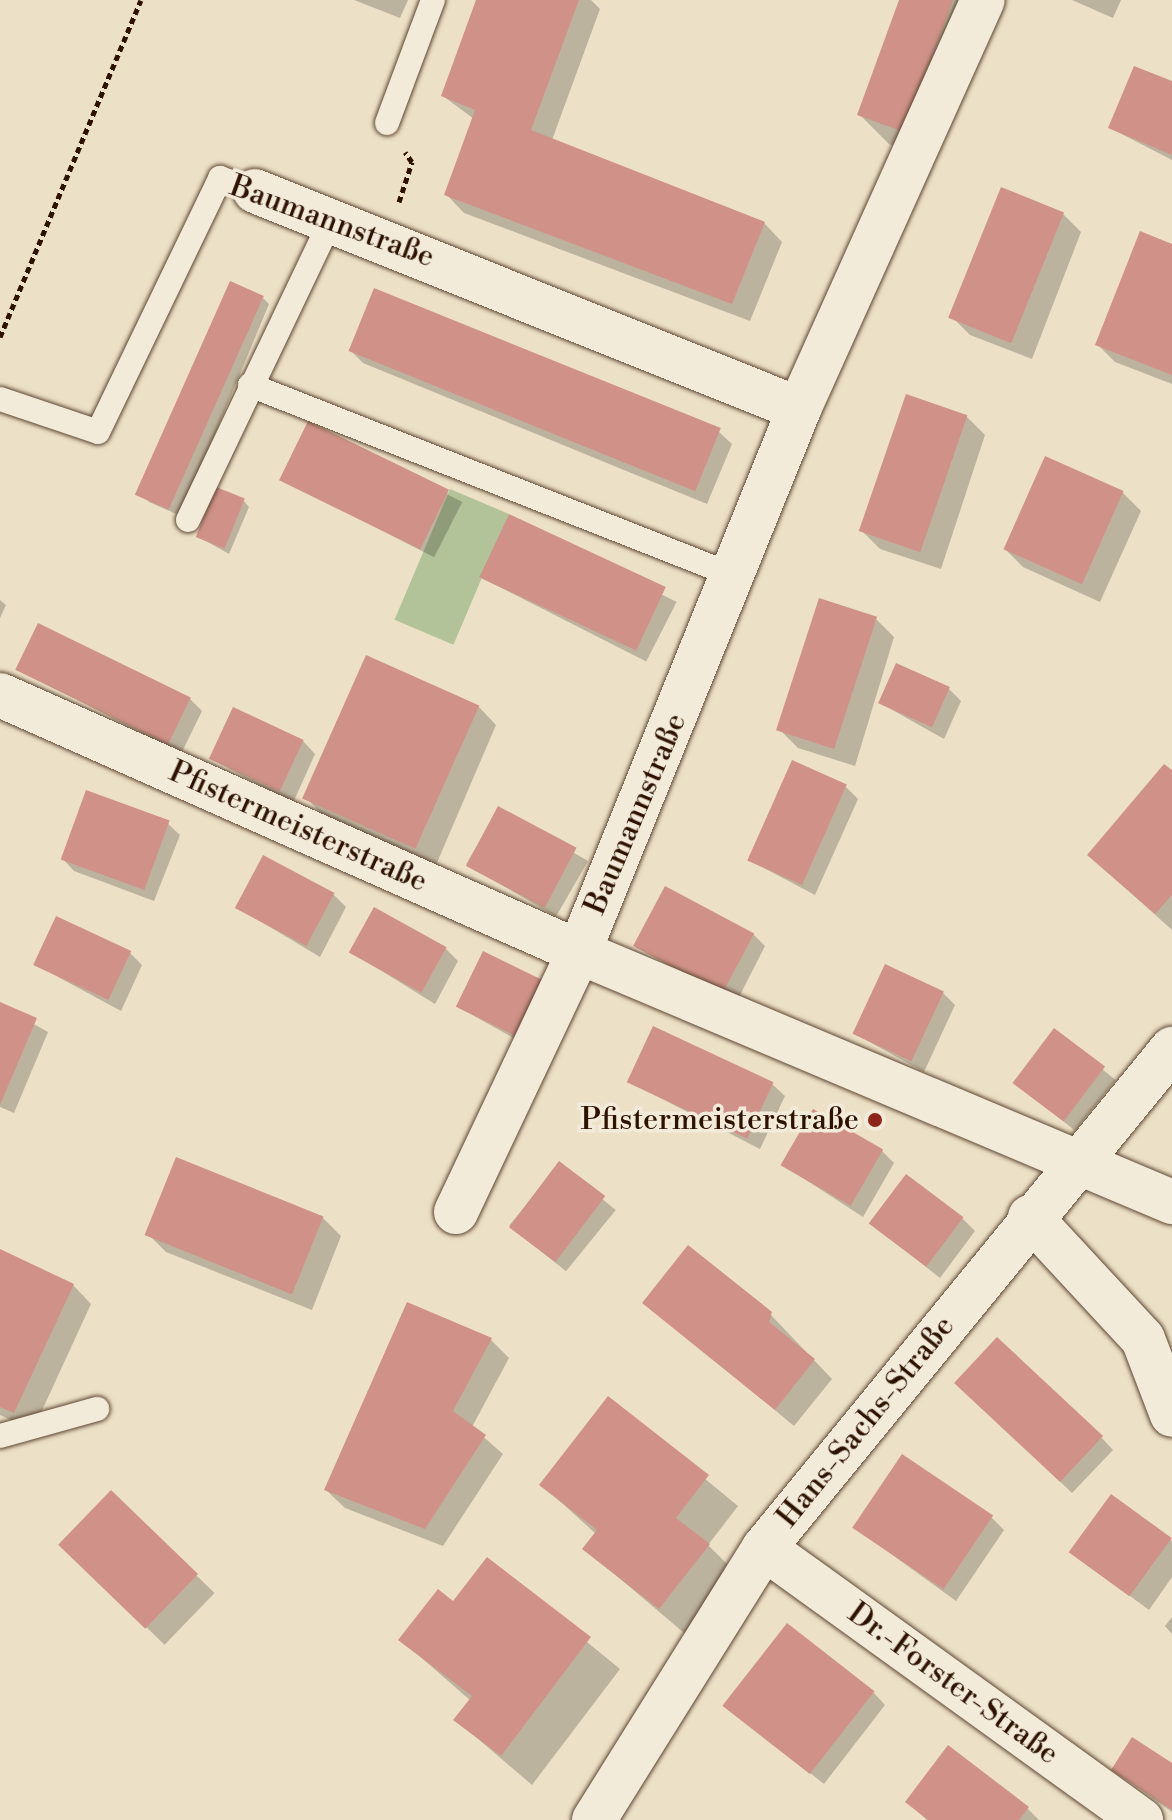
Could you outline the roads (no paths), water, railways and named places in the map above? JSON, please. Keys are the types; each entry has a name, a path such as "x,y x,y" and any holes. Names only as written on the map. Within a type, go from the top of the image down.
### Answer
{"street":[{"name":"Baumannstraße","path":"456,1212 579,952 735,576 799,409 983,0"},
{"name":"Baumannstraße","path":"255,191 332,218 799,409"},
{"name":"Pfistermeisterstraße","path":"0,695 579,952 1080,1160 1172,1202"},
{"name":"Hans-Sachs-Straße","path":"594,1820 764,1548 1030,1217 1172,1049"},
{"path":"1030,1217 1143,1339 1172,1415"},
{"name":"Dr.-Forster-Straße","path":"764,1548 1141,1820"}],"lane":[{"path":"387,123 433,0"},
{"name":"Baumannstraße","path":"0,399 98,432 220,178 255,191"},
{"path":"188,520 332,218"},
{"path":"250,385 735,576"},
{"path":"0,1436 97,1409"}],"place":[{"name":"Pfistermeisterstraße","path":"875,1120"}]}
